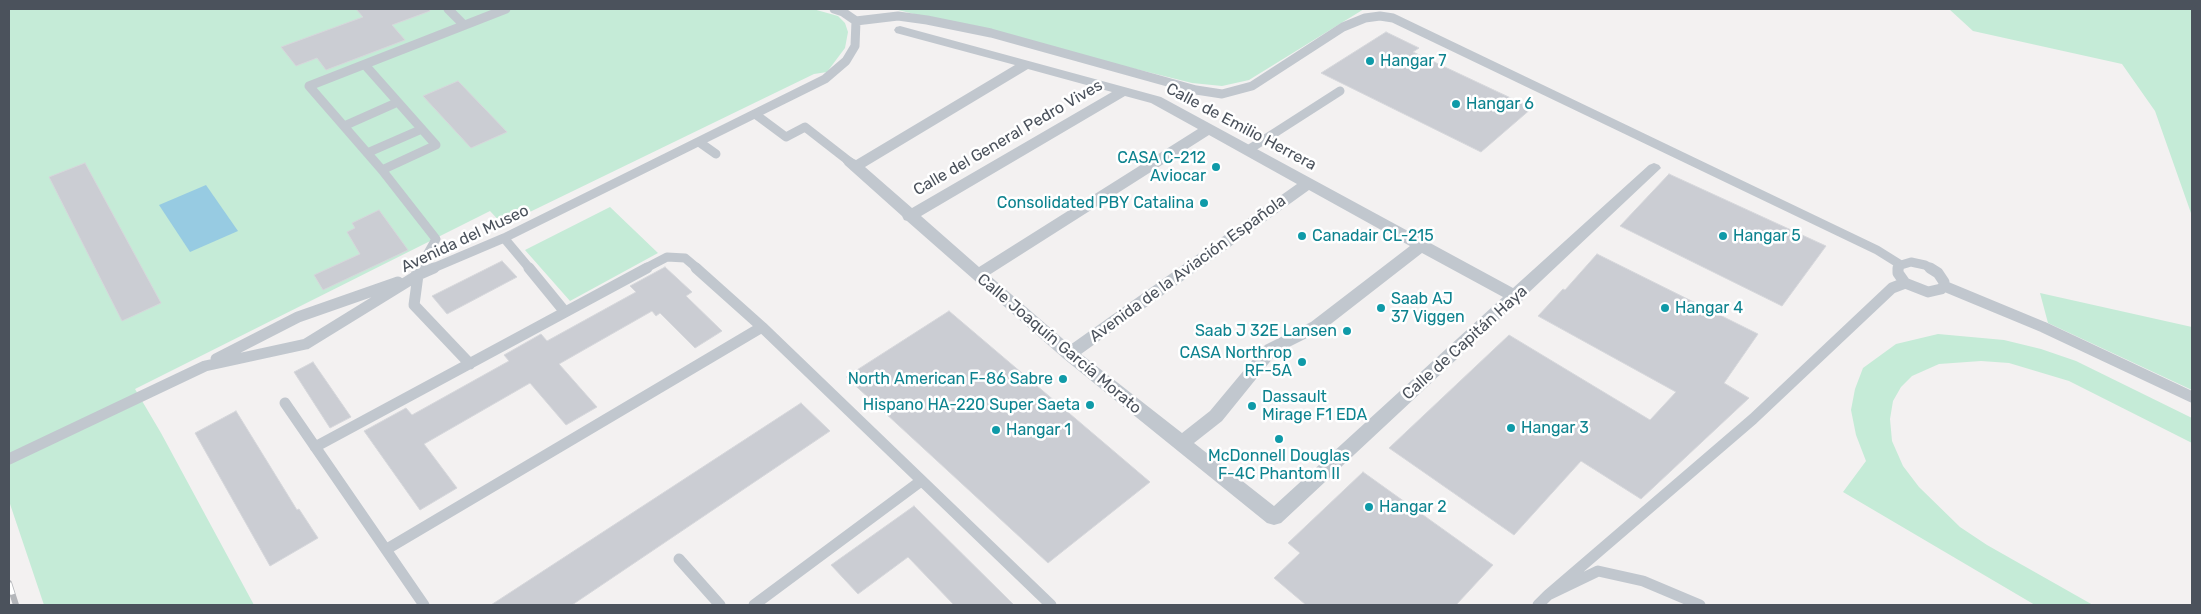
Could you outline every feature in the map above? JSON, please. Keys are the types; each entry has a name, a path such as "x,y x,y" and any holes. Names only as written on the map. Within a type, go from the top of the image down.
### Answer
{"street":[{"name":"Calle de Emilio Herrera","path":"900,30 1156,100 1516,297"},
{"path":"852,165 1025,65"},
{"name":"Calle del General Pedro Vives","path":"909,216 1124,91"},
{"path":"978,276 1208,129"},
{"name":"Calle Joaquín García Morato","path":"852,165 1069,354 1274,517"},
{"name":"Calle de Capitán Haya","path":"1274,517 1516,297 1654,168"},
{"name":"Avenida de la Aviación Española","path":"1069,354 1308,183"},
{"path":"1181,444 1216,416 1271,349 1317,326 1422,245"}],"lane":[{"path":"448,9 464,25"},
{"path":"470,364 414,305 418,275 436,238 382,170 309,86 506,9"},
{"path":"834,9 843,12 856,21 898,16 991,33 1196,90 1222,94 1252,86 1343,27 1365,18 1380,16 1393,18 1877,250 1901,265 1911,262 1925,265 1942,277 1944,286"},
{"name":"Avenida del Museo","path":"9,459 200,368 306,344 418,275 504,238 825,79 846,61 855,46 856,21"},
{"path":"365,65 436,146 382,170"},
{"path":"1248,150 1340,91"},
{"path":"344,126 398,102"},
{"path":"755,114 786,137 805,127 852,165"},
{"path":"367,153 422,129"},
{"path":"700,142 716,154"},
{"path":"504,238 565,312"},
{"path":"316,447 667,257 685,258 762,327 920,482 1051,605"},
{"path":"1901,265 1898,273 1905,283 1928,292 1941,289 1944,286"},
{"path":"200,368 298,317 418,275"},
{"path":"1538,605 1754,419 1892,288 1905,283"},
{"path":"1944,286 2043,327 2192,397"},
{"path":"387,550 762,327"},
{"path":"285,403 424,605"},
{"path":"754,605 920,482"},
{"path":"679,558 720,605"},
{"path":"1548,595 1598,571 1643,581 1700,605"}],"green space":[{"path":"9,9 813,9 838,16 845,23 848,32 845,48 827,72 814,74 503,225 490,211 135,389 161,433 254,605 44,605 9,501"},
{"path":"894,9 1364,9 1249,80 1222,86 1192,83"},
{"path":"1949,9 2192,9 2192,216 2155,111 2122,64 1973,31"},
{"path":"610,207 658,253 570,301 525,250"},
{"path":"2040,293 2192,327 2192,390 2048,323"},
{"path":"1938,334 2004,340 2041,349 2076,361 2192,418 2192,443 2069,381 2009,363 1981,361 1939,364 1912,376 1901,387 1893,401 1890,419 1892,441 1903,466 1919,487 1960,527 1987,545 2093,605 2035,605 1843,492 1866,461 1856,435 1851,410 1855,389 1863,368 1896,344"}],"water":[{"path":"206,185 238,231 190,252 159,205"}],"building":[{"path":"356,9 429,9 430,11 392,25 405,40 326,70 317,58 296,66 281,47 363,17"},
{"name":"Hangar 6","path":"1386,32 1419,48 1413,52 1532,108 1481,152 1321,73"},
{"path":"458,81 507,132 471,148 423,96"},
{"path":"85,163 161,303 122,321 49,177"},
{"name":"Hangar 5","path":"1669,174 1826,246 1782,306 1620,226"},
{"path":"379,210 408,250 323,290 314,275 360,254 347,232 355,228 352,223"},
{"path":"1597,254 1758,334 1724,383 1749,398 1641,499 1581,461 1514,535 1389,448 1509,335 1650,420 1676,392 1538,316 1563,289 1565,290"},
{"path":"502,261 517,277 447,314 432,296"},
{"path":"665,267 692,292 686,296 722,331 695,348 660,313 656,316 652,311 559,364 597,407 566,425 530,383 424,444 457,488 420,510 364,431 406,408 412,415 509,361 504,355 541,334 547,341 636,292 630,286"},
{"name":"Hangar 1","path":"949,311 1150,482 1048,563 846,377"},
{"path":"313,362 351,417 330,428 294,372"},
{"path":"801,403 830,431 572,605 491,605"},
{"path":"236,411 297,510 299,509 318,538 270,566 195,433"},
{"name":"Hangar 2","path":"1363,472 1493,565 1456,605 1306,605 1274,578 1300,553 1288,543"},
{"path":"914,506 1014,605 954,605 908,557 858,594 831,565"}],"railway":[{"path":"9,583 16,605"}],"place":[{"name":"Hangar 7","path":"1370,61"},
{"name":"Hangar 6","path":"1456,104"},
{"name":"CASA C-212 Aviocar","path":"1216,167"},
{"name":"Consolidated PBY Catalina","path":"1204,203"},
{"name":"Canadair CL-215","path":"1302,236"},
{"name":"Hangar 5","path":"1723,236"},
{"name":"Saab AJ 37 Viggen","path":"1381,308"},
{"name":"Hangar 4","path":"1665,308"},
{"name":"Saab J 32E Lansen","path":"1347,331"},
{"name":"CASA Northrop RF-5A","path":"1302,362"},
{"name":"North American F-86 Sabre","path":"1063,379"},
{"name":"Hispano HA-220 Super Saeta","path":"1090,405"},
{"name":"Dassault Mirage F1 EDA","path":"1252,406"},
{"name":"Hangar 3","path":"1511,428"},
{"name":"Hangar 1","path":"996,430"},
{"name":"McDonnell Douglas F-4C Phantom II","path":"1279,439"},
{"name":"Hangar 2","path":"1369,507"}]}
